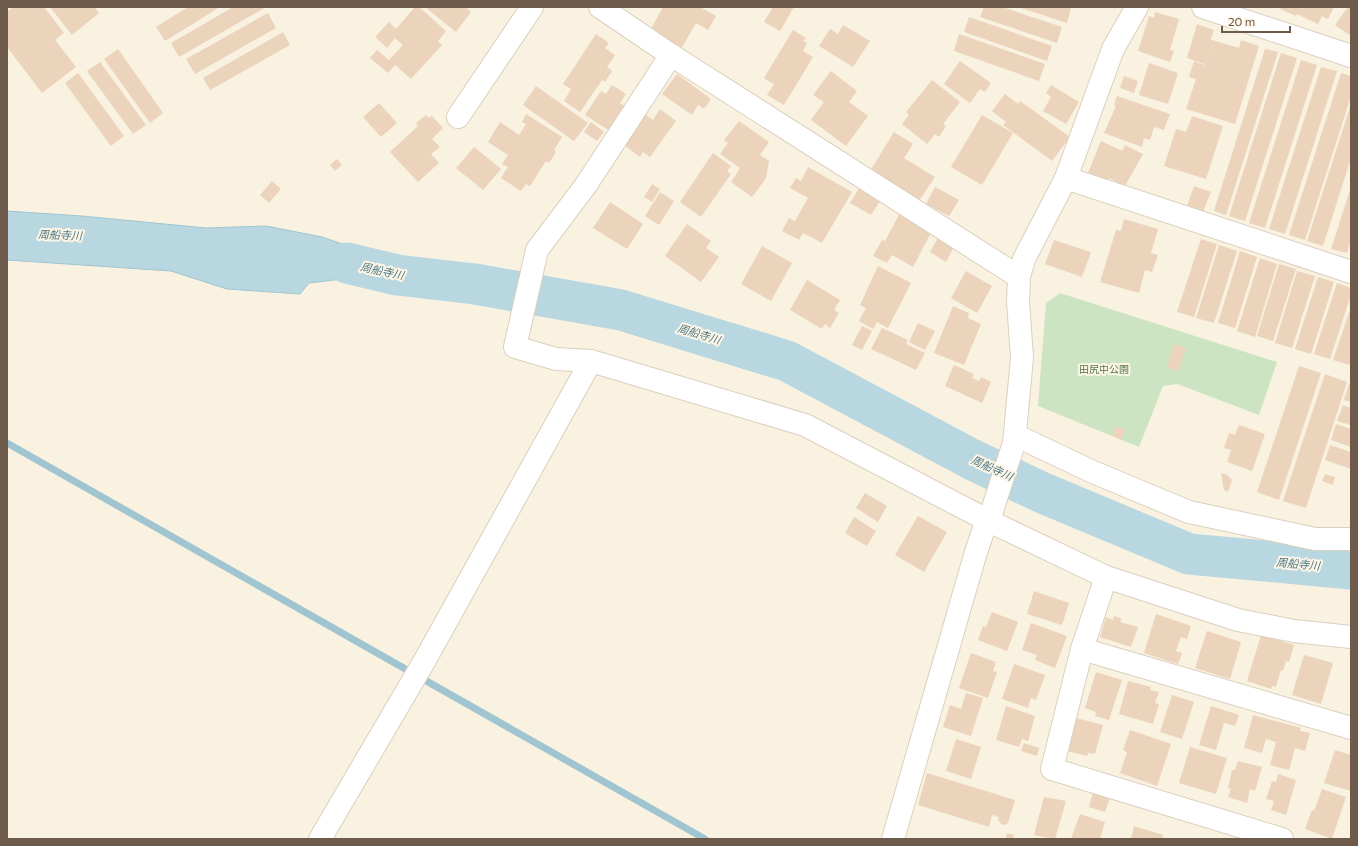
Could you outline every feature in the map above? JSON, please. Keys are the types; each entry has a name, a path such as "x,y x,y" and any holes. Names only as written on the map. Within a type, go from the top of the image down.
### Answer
{"street":[{"path":"458,117 532,7"},
{"path":"600,7 671,55 1019,277"},
{"path":"893,839 989,515 1015,439 1022,358 1018,301 1019,277 1024,259 1066,178 1113,49 1137,7"},
{"path":"1203,7 1241,12 1351,56"},
{"path":"671,55 586,185 537,250 516,347 556,359 591,361 805,425 989,515 1106,577 1238,620 1294,632 1351,637"},
{"path":"1066,178 1351,272"},
{"path":"320,839 425,660 591,361"},
{"path":"1015,439 1190,512 1315,539 1351,539"},
{"path":"1106,577 1082,649 1052,769 1282,839"},
{"path":"1082,649 1351,728"}],"green space":[{"name":"田尻中公園","path":"1060,293 1277,362 1259,415 1177,384 1163,386 1139,447 1038,406 1046,303"}],"water":[{"path":"7,211 82,216 206,228 266,226 322,237 398,263 403,287 351,278 309,283 300,294 227,289 171,271 7,260"}],"building":[{"path":"13,7 44,7 64,33 55,40 76,67 42,93 7,47 7,12"},
{"path":"50,7 95,7 99,13 72,35"},
{"path":"188,7 216,7 217,9 165,41 156,27"},
{"path":"233,7 266,7 179,57 171,43"},
{"path":"415,7 419,7 446,31 438,41 442,45 411,79 395,65 388,73 370,58 377,50 389,60 403,45 395,38 387,48 375,37 389,22 396,29"},
{"path":"425,7 465,7 471,12 456,32"},
{"path":"663,7 700,7 716,16 708,30 696,23 681,49 650,31"},
{"path":"773,7 794,7 780,31 764,22"},
{"path":"984,7 1002,7 1062,27 1057,43 980,17"},
{"path":"1018,7 1068,7 1071,8 1067,23"},
{"path":"1281,7 1334,7 1328,19 1322,16 1318,24 1297,14 1296,16 1280,9"},
{"path":"1348,7 1351,7 1351,36 1335,25"},
{"path":"1155,12 1179,19 1170,50 1174,51 1170,62 1138,51 1149,16 1154,18"},
{"path":"268,13 276,28 195,74 186,59"},
{"path":"969,17 1052,46 1047,61 964,32"},
{"path":"1197,24 1214,30 1212,40 1239,48 1241,40 1259,46 1235,124 1186,109 1196,79 1189,77 1194,61 1204,65 1212,43 1204,64 1187,58"},
{"path":"843,25 870,41 853,67 819,46 830,29 838,34"},
{"path":"793,30 806,38 803,41 807,43 803,51 813,57 784,105 767,95 774,84 764,78"},
{"path":"283,32 290,45 210,90 203,78"},
{"path":"596,34 609,43 605,48 615,55 607,67 612,71 605,82 602,80 580,112 564,101 571,89 563,84"},
{"path":"959,34 1045,64 1039,81 954,51"},
{"path":"118,49 163,113 150,123 104,59"},
{"path":"1265,49 1278,52 1226,215 1214,211"},
{"path":"1281,53 1297,58 1245,221 1229,216"},
{"path":"1301,60 1317,65 1265,228 1249,223"},
{"path":"960,61 991,83 985,92 980,89 970,103 944,84"},
{"path":"100,62 146,125 133,134 87,71"},
{"path":"1149,63 1178,73 1168,104 1139,95"},
{"path":"1321,67 1337,71 1285,234 1269,229"},
{"path":"831,71 857,91 849,102 868,116 846,146 811,120 824,102 813,95"},
{"path":"78,73 124,136 111,146 65,83"},
{"path":"1341,73 1351,76 1351,96 1305,240 1289,235"},
{"path":"677,74 711,99 704,109 698,105 692,115 662,94"},
{"path":"1124,76 1138,81 1134,93 1120,88"},
{"path":"932,80 960,102 943,124 946,126 939,137 935,134 927,144 902,124 909,115 906,112"},
{"path":"612,85 626,94 620,103 626,107 610,131 585,115 601,91 606,94"},
{"path":"1051,85 1079,102 1066,124 1043,111 1051,97 1046,93"},
{"path":"536,86 588,123 574,141 523,105"},
{"path":"1005,94 1018,104 1020,101 1070,137 1052,161 1003,125 1006,122 992,111"},
{"path":"1117,96 1170,114 1164,130 1154,127 1150,140 1144,138 1142,147 1104,133 1116,106 1114,105"},
{"path":"379,103 397,123 381,137 363,117"},
{"path":"1351,104 1351,158 1323,246 1307,241"},
{"path":"660,109 676,121 650,157 643,152 640,157 620,142 642,112 653,120"},
{"path":"526,114 562,137 554,150 556,152 549,163 546,161 530,186 526,184 521,191 501,178 508,167 502,164 508,155 488,142 500,122 519,135 526,124 522,122"},
{"path":"426,115 429,118 432,116 443,128 432,139 440,147 431,154 439,163 418,182 390,152 418,126 416,123"},
{"path":"982,115 1013,133 982,185 951,167"},
{"path":"1192,116 1223,126 1206,179 1164,166 1176,129 1186,132"},
{"path":"739,121 769,142 760,155 769,161 766,178 752,197 731,182 740,168 720,154 728,143 724,140"},
{"path":"591,122 604,132 597,141 584,132"},
{"path":"894,132 913,144 904,158 935,177 919,201 870,171"},
{"path":"1101,141 1122,151 1125,145 1143,154 1125,186 1109,178 1107,182 1088,173"},
{"path":"474,147 501,169 483,190 456,168"},
{"path":"713,153 731,166 727,171 731,174 701,217 680,202"},
{"path":"337,159 342,165 335,171 330,165"},
{"path":"808,167 852,192 822,243 803,233 799,240 782,231 789,218 795,221 808,198 790,188 796,178 801,181"},
{"path":"272,181 281,189 269,203 260,195"},
{"path":"652,184 660,189 652,202 644,197"},
{"path":"861,185 882,198 871,215 850,203"},
{"path":"1194,186 1211,192 1203,212 1187,206"},
{"path":"935,187 959,200 949,216 926,204"},
{"path":"1351,187 1351,240 1347,253 1331,249"},
{"path":"660,192 674,201 659,225 645,216"},
{"path":"610,202 643,224 627,249 593,228"},
{"path":"901,211 933,229 913,267 892,255 887,263 873,256 882,240 885,241"},
{"path":"1124,219 1158,229 1151,253 1158,255 1152,272 1145,270 1139,293 1100,282 1116,230 1121,231"},
{"path":"687,224 711,241 706,248 719,257 701,282 665,256"},
{"path":"940,234 956,243 946,262 930,252"},
{"path":"1201,239 1217,244 1194,317 1177,312"},
{"path":"1054,240 1091,252 1082,277 1045,264"},
{"path":"1219,245 1237,251 1214,323 1196,318"},
{"path":"762,246 792,263 771,301 741,284"},
{"path":"1240,251 1257,257 1235,328 1218,323"},
{"path":"1260,258 1277,264 1255,337 1237,331"},
{"path":"1279,264 1296,269 1273,341 1257,336"},
{"path":"878,266 911,283 888,328 877,322 873,329 859,321 866,308 860,305"},
{"path":"966,271 992,286 977,313 951,298"},
{"path":"1297,271 1315,276 1292,348 1275,343"},
{"path":"1318,277 1334,282 1311,354 1295,349"},
{"path":"807,280 840,300 834,310 839,313 830,328 825,324 822,329 790,310"},
{"path":"1337,283 1351,288 1351,295 1330,359 1314,354"},
{"path":"953,306 969,313 968,318 981,324 964,365 934,353"},
{"path":"1351,307 1351,360 1349,365 1333,360"},
{"path":"918,323 935,331 925,350 909,342"},
{"path":"862,326 872,331 862,350 852,345"},
{"path":"882,328 908,340 906,344 925,353 916,370 871,349"},
{"path":"1174,344 1186,348 1178,371 1167,367"},
{"path":"954,365 974,374 972,378 979,381 981,377 991,382 982,403 945,386"},
{"path":"1299,366 1321,373 1279,500 1257,492"},
{"path":"1325,374 1347,382 1306,508 1283,501"},
{"path":"1349,384 1351,385 1351,402 1344,400"},
{"path":"1343,405 1351,408 1351,425 1337,421"},
{"path":"1336,424 1351,429 1351,447 1331,440"},
{"path":"1239,425 1265,434 1252,471 1227,462 1231,450 1224,448 1229,433 1235,435"},
{"path":"1116,426 1125,430 1121,440 1112,435"},
{"path":"1330,445 1351,452 1351,469 1325,460"},
{"path":"1221,473 1227,475 1232,480 1228,492 1224,490"},
{"path":"1325,474 1335,477 1333,485 1322,481"},
{"path":"865,493 887,506 878,522 856,508"},
{"path":"918,516 947,532 924,572 895,555"},
{"path":"854,517 876,531 867,546 845,533"},
{"path":"1034,591 1069,603 1062,625 1027,614"},
{"path":"992,612 1018,622 1007,651 978,640 983,626 986,627"},
{"path":"1156,614 1191,626 1187,639 1181,637 1176,651 1182,653 1178,664 1144,653"},
{"path":"1114,616 1122,619 1120,622 1138,627 1131,647 1100,637 1106,617 1113,620"},
{"path":"1031,623 1067,636 1055,668 1035,660 1037,655 1022,650"},
{"path":"1207,631 1241,642 1230,679 1195,668"},
{"path":"1261,635 1294,645 1289,662 1286,661 1283,671 1281,670 1276,687 1272,686 1271,689 1247,681"},
{"path":"971,653 996,662 993,671 997,672 988,698 959,688"},
{"path":"1304,655 1333,663 1321,704 1292,695"},
{"path":"1014,664 1045,675 1036,700 1031,698 1028,708 1002,699"},
{"path":"1096,672 1122,680 1109,720 1095,716 1096,712 1085,708"},
{"path":"1128,681 1151,687 1150,690 1159,692 1155,703 1159,704 1153,724 1119,714"},
{"path":"966,693 983,698 971,736 943,727 950,705 961,709"},
{"path":"1172,695 1194,702 1182,739 1160,732"},
{"path":"1006,706 1035,716 1028,741 1022,739 1019,747 996,740"},
{"path":"1211,706 1239,715 1235,726 1224,723 1216,750 1199,745"},
{"path":"1253,715 1301,728 1300,731 1310,733 1305,751 1295,748 1289,770 1270,765 1276,742 1266,739 1262,753 1244,748"},
{"path":"1076,718 1103,725 1095,754 1088,753 1087,756 1067,751"},
{"path":"1130,730 1171,744 1157,786 1120,773 1127,752 1123,750"},
{"path":"956,739 981,747 971,779 946,771"},
{"path":"1024,743 1039,748 1037,756 1021,751"},
{"path":"1190,747 1227,758 1216,794 1179,783"},
{"path":"1335,750 1351,755 1351,791 1324,783"},
{"path":"1238,761 1262,767 1255,791 1250,789 1247,803 1228,797 1231,789 1228,788 1232,770 1235,770"},
{"path":"927,773 1015,800 1008,823 1005,825 1001,824 998,820 999,817 992,815 989,827 918,805"},
{"path":"1278,774 1296,780 1286,815 1271,810 1274,801 1266,799 1272,781 1276,782"},
{"path":"1322,789 1346,797 1332,839 1305,829 1312,810 1314,811"},
{"path":"1093,792 1110,797 1105,812 1089,807"},
{"path":"1044,797 1066,801 1055,839 1034,835"},
{"path":"1080,814 1105,822 1100,839 1071,839"},
{"path":"1134,826 1163,835 1162,839 1131,839"},
{"path":"1007,833 1014,835 1013,839 1006,839"}],"waterway":[{"name":"周船寺川","path":"347,263 397,275 475,284 621,310 787,361 973,460 1043,493 1189,554 1351,569"},
{"path":"7,443 705,839"}]}
